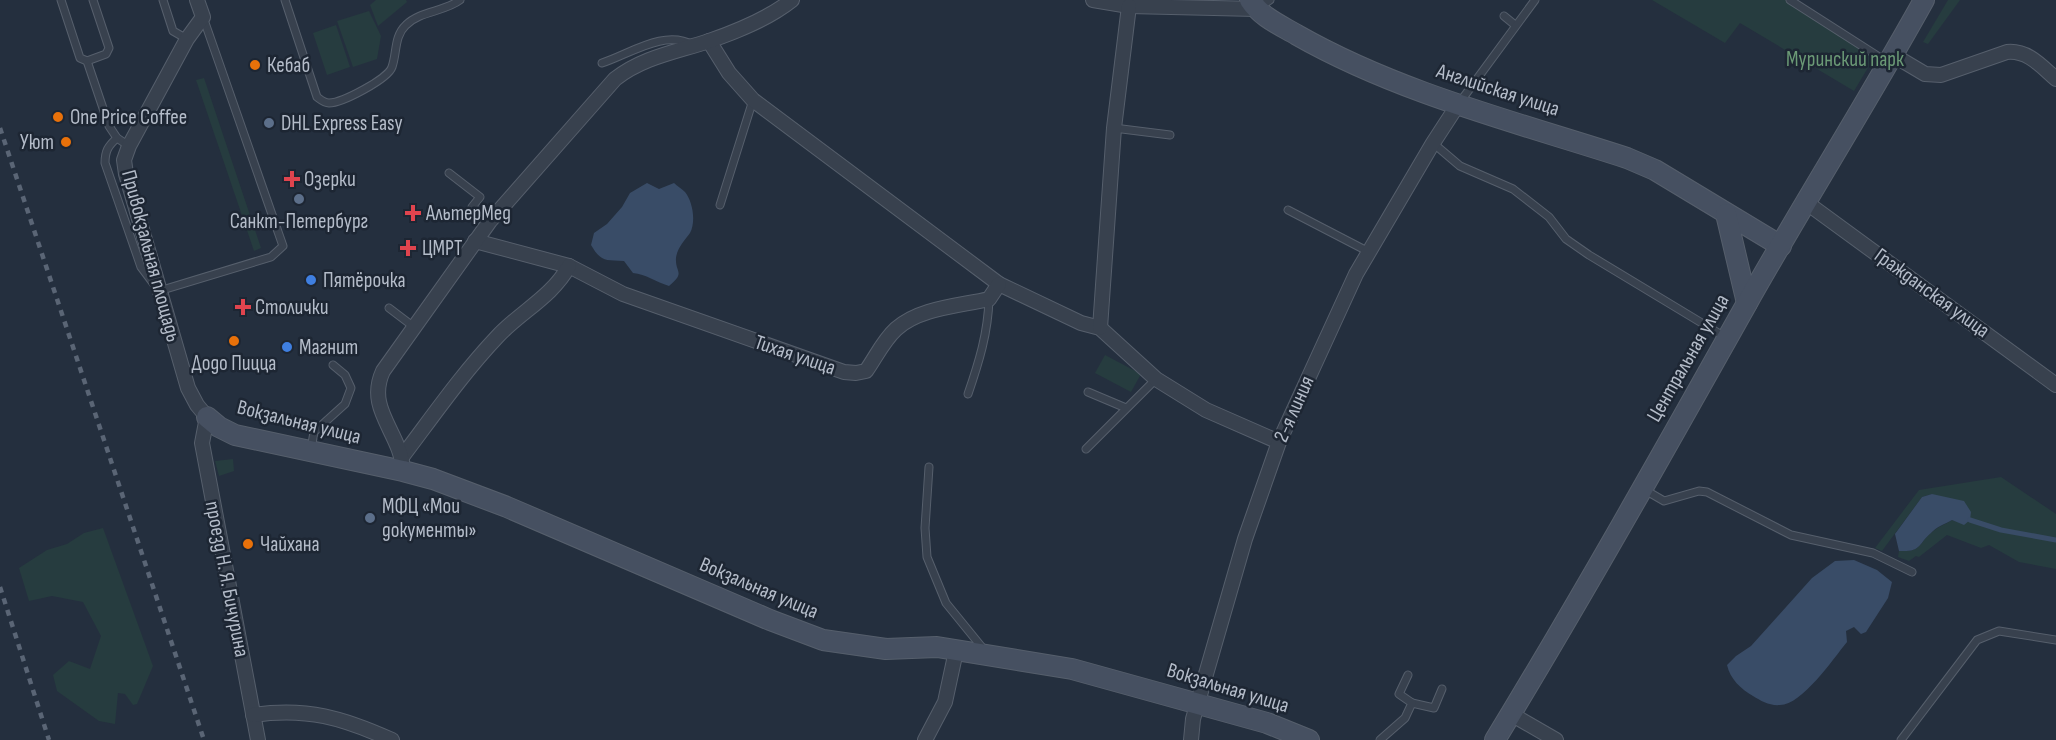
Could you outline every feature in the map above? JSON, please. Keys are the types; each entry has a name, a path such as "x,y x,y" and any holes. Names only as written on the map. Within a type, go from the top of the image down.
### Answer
{"street":[{"path":"197,0 203,17"},
{"path":"403,464 396,440 384,420 377,395 377,382 490,221 615,79 631,67 709,41 777,12 792,0"},
{"path":"1093,0 1129,6 1207,7 1259,3"},
{"name":"Центральная улица","path":"1495,740 1924,0"},
{"name":"Английская улица","path":"1259,3 1272,21 1320,48 1389,80 1627,158 1655,170 1781,246"},
{"path":"1100,328 1114,128 1129,6"},
{"name":"Привокзальная площадь","path":"203,17 187,39 129,146 124,160 126,174 188,388 207,417"},
{"path":"709,41 729,73 753,100 999,284 1081,323 1100,328 1156,379 1206,410 1279,442"},
{"path":"1891,60 1926,74 1941,75 2007,52 2018,51 2030,56 2056,79"},
{"name":"2-я линия","path":"1191,740 1193,719 1245,538 1279,442 1356,274 1433,143 1459,104"},
{"name":"Гражданская улица","path":"1807,203 2056,385"},
{"path":"1726,214 1747,303"},
{"name":"Тихая улица","path":"475,241 569,266 622,294 844,372 866,371 882,344 897,328 920,315 989,299"},
{"path":"403,464 465,373 492,342 550,292 561,280 569,266"},
{"path":"989,299 999,284"},
{"name":"Вокзальная улица","path":"207,417 219,427 235,435 311,451 403,464 433,479 507,507 770,620 823,640 886,650 937,647 1072,669 1198,702 1267,723 1309,740"},
{"name":"проезд Н. Я. Бичурина","path":"207,417 202,443 258,740"},
{"path":"925,740 945,702 956,651"},
{"path":"253,715 274,712 333,717 392,740"},
{"path":"1511,714 1556,740"}],"lane":[{"path":"61,0 80,58 87,61 106,54 109,48 93,0"},
{"path":"163,0 173,32 187,39"},
{"path":"285,0 317,97 331,104 361,92 392,69 399,33 407,23 451,6 460,0"},
{"path":"1459,104 1535,0"},
{"path":"1790,0 1891,60"},
{"path":"1504,16 1515,25"},
{"path":"117,138 105,152 105,163 141,267 159,291 271,257 283,246 203,17"},
{"path":"602,63 643,46 662,41 678,39 694,45"},
{"path":"87,61 109,126 117,138 129,146"},
{"path":"720,205 753,100"},
{"path":"1114,128 1170,135"},
{"path":"1433,143 1460,166 1513,189 1549,217 1566,238 1589,255 1727,338"},
{"path":"449,173 480,197 472,207 490,221"},
{"path":"1288,210 1369,252"},
{"path":"968,394 982,354 988,324 989,299"},
{"path":"389,308 414,327"},
{"path":"311,451 314,432 345,404 351,388 345,375 333,365"},
{"path":"1086,449 1156,379"},
{"path":"1088,392 1126,408"},
{"path":"929,467 925,528 927,557 946,603 988,655"},
{"path":"1641,488 1664,501 1699,491 1707,492 1791,535 1873,553 1912,572"},
{"path":"1901,740 1977,640 1999,631 2056,640"},
{"path":"1408,675 1399,694 1412,703 1434,708 1442,689"},
{"path":"1380,740 1405,718 1412,703"}],"green space":[{"path":"376,0 406,0 407,2 378,26 370,5"},
{"name":"Муринский парк","path":"1652,0 1792,0 1878,51 1854,91 1740,23 1725,43"},
{"path":"1948,0 1960,0 1928,44 1923,42"},
{"path":"369,11 381,36 377,59 353,67 337,21"},
{"path":"336,25 350,67 327,75 313,33"},
{"path":"204,78 261,248 254,251 196,80"},
{"path":"1105,355 1141,374 1131,392 1095,373"},
{"path":"233,459 234,471 219,476 215,461"},
{"path":"2001,477 2056,514 2056,569 2019,562 1989,545 1981,548 1947,535 1919,557 1916,556 1909,561 1898,557 1899,551 1916,549 1933,531 1952,520 1964,524 1932,494 1922,497 1882,551 1875,548 1919,490"},
{"path":"103,528 153,666 137,704 133,705 125,694 118,693 115,724 99,721 57,691 53,675 69,661 90,669 101,636 83,602 52,596 29,601 19,568 47,550 67,544 84,533"}],"water":[{"path":"647,183 659,189 674,183 685,192 692,206 692,228 678,251 676,263 678,275 669,286 633,273 624,261 601,257 591,245 594,233 607,224 622,207 630,193"},
{"path":"1932,494 1964,501 1971,512 1970,520 1964,525 1952,520 1935,529 1916,549 1899,551 1895,534 1922,497"},
{"path":"1854,560 1877,570 1892,582 1888,598 1866,632 1861,634 1854,627 1846,631 1847,642 1807,690 1789,703 1769,704 1740,687 1733,679 1727,665 1751,646 1812,578 1835,561"}],"waterway":[{"path":"1970,520 2001,530 2056,540"}],"railway":[{"path":"0,128 204,740"},
{"path":"0,587 49,740"}],"place":[{"name":"Кебаб","path":"255,65"},
{"name":"One Price Coffee","path":"58,117"},
{"name":"DHL Express Easy","path":"269,123"},
{"name":"Уют","path":"66,142"},
{"name":"Озерки","path":"292,179"},
{"name":"Санкт-Петербург","path":"299,199"},
{"name":"АльтерМед","path":"413,213"},
{"name":"ЦМРТ","path":"408,248"},
{"name":"Пятёрочка","path":"311,280"},
{"name":"Столички","path":"243,307"},
{"name":"Додо Пицца","path":"234,341"},
{"name":"Магнит","path":"287,347"},
{"name":"МФЦ «Мои документы»","path":"370,518"},
{"name":"Чайхана","path":"248,544"}]}
